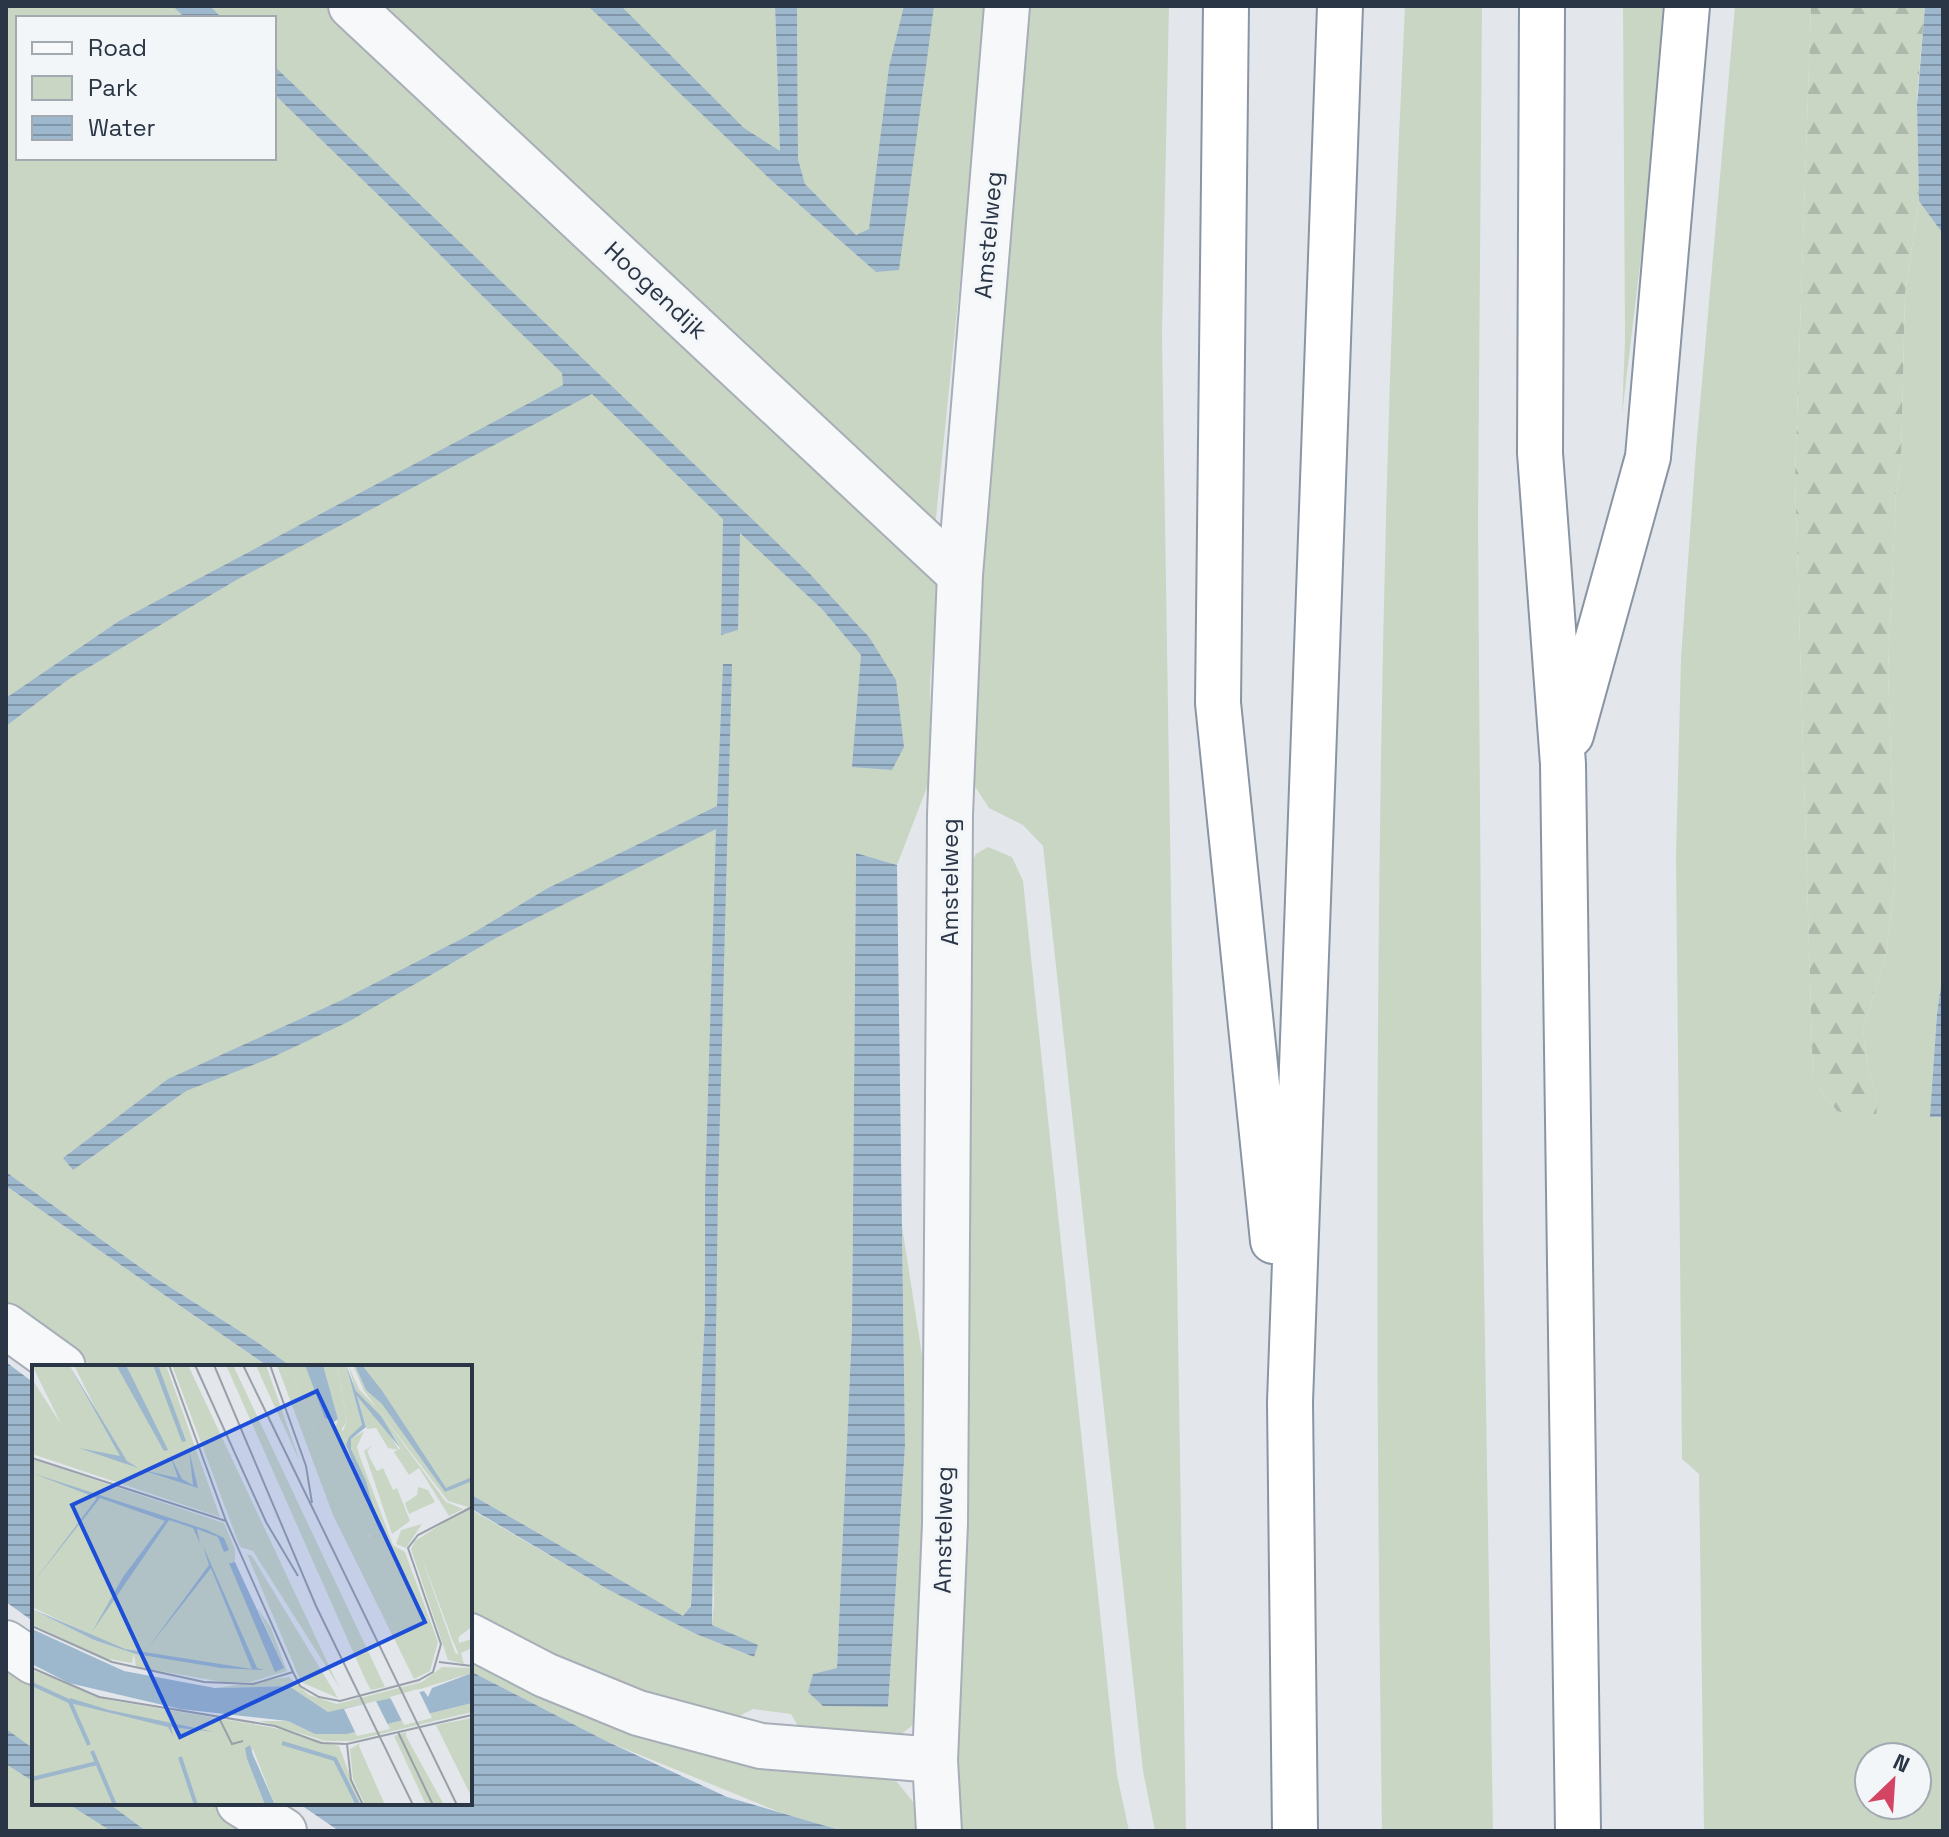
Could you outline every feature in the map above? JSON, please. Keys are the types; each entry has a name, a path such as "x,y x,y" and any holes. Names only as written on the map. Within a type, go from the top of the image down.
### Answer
{"highway":[{"path":"1226,6 1218,703 1290,1402"},
{"path":"1295,1831 1290,1402 1340,6"},
{"path":"1542,6 1540,453 1563,764 1578,1831"},
{"path":"1563,764 1648,457 1687,6"}],"street":[{"name":"Hoogendijk","path":"351,6 960,575"},
{"name":"Amstelweg","path":"939,1831 935,1760 945,1524 950,814 960,575 1007,6"},
{"path":"6,1326 60,1365"},
{"path":"472,1637 545,1675 638,1713 761,1746 935,1760"},
{"path":"6,1643 32,1661"},
{"path":"242,1805 284,1831"}],"green space":[{"path":"6,6 338,6 941,575 930,681 931,777 897,865 856,853 852,1327 837,1669 814,1674 888,1706 905,1446 902,1226 930,1407 924,1716 899,1736 799,1728 791,1714 753,1709 732,1720 634,1696 472,1625 472,1510 609,1590 696,1634 754,1657 757,1645 712,1625 705,1193 705,1313 691,1605 684,1617 472,1495 472,1365 289,1365 154,1277 6,1172"},
{"path":"381,6 775,6 780,151 771,180 875,271 869,230 856,235 805,184 798,159 797,6 988,6 935,527"},
{"path":"1027,6 1169,6 1162,333 1186,1831 1155,1831 1143,1771 1043,846 1023,825 989,808 974,785 980,529"},
{"path":"1405,6 1482,6 1478,522 1483,1219 1493,1831 1382,1831 1377,1146 1379,918 1387,462"},
{"path":"1623,6 1663,6 1643,240 1622,415 1625,341"},
{"path":"1735,6 1811,6 1795,477 1813,1081 1837,1111 1878,1102 1868,1068 1863,1029 1886,955 1895,881 1888,670 1896,493 1901,462 1905,293 1919,201 1943,234 1943,971 1937,1014 1931,1117 1943,1117 1943,1831 1704,1831 1699,1474 1682,1459 1676,856 1681,658"},
{"path":"1811,6 1925,6 1917,97 1919,201 1905,293 1901,462 1896,493 1888,670 1895,881 1886,955 1863,1029 1868,1068 1878,1102 1875,1121 1837,1111 1813,1081 1795,477"},
{"path":"988,847 1012,857 1023,881 1117,1775 1129,1831 958,1831 969,867 976,854"},
{"path":"6,1186 266,1365 91,1365 6,1305"},
{"path":"472,1648 897,1782 918,1808 918,1831 843,1831 779,1812 606,1741 472,1672"},
{"path":"6,1651 32,1670 32,1805 222,1805 261,1831 6,1831"}],"water":[{"path":"173,6 210,6 220,16 183,16"},
{"path":"588,6 621,6 744,128 780,151 775,6 797,6 798,159 805,184 856,235 869,229 889,67 904,6 934,6 899,270 876,272 771,180"},
{"path":"1925,6 1943,6 1943,234 1919,201 1917,105"},
{"path":"276,68 809,573 869,637 896,680 904,747 892,770 852,767 861,655 822,609 740,533 738,630 721,635 723,519 592,394 238,579 69,679 6,726 6,698 119,621 563,385 562,373 276,96"},
{"path":"723,664 732,664 718,1190 712,1625 758,1645 754,1657 696,1634 609,1590 472,1509 472,1495 683,1616 691,1606 705,1313 705,1193 716,829 496,938 348,1022 273,1057 186,1091 73,1170 63,1158 168,1079 342,1000 473,933 548,888 717,806"},
{"path":"856,853 897,865 905,1446 888,1707 823,1706 808,1692 813,1674 837,1668 852,1327"},
{"path":"1943,971 1943,1117 1930,1117 1937,1014"},
{"path":"6,1172 154,1277 289,1365 266,1365 6,1186"},
{"path":"6,1362 32,1382 32,1621 6,1602"},
{"path":"472,1672 606,1741 727,1797 843,1831 339,1831 301,1805 472,1805"},
{"path":"6,1729 32,1748 32,1781 6,1764"},
{"path":"70,1805 111,1805 146,1831 111,1831"}]}
